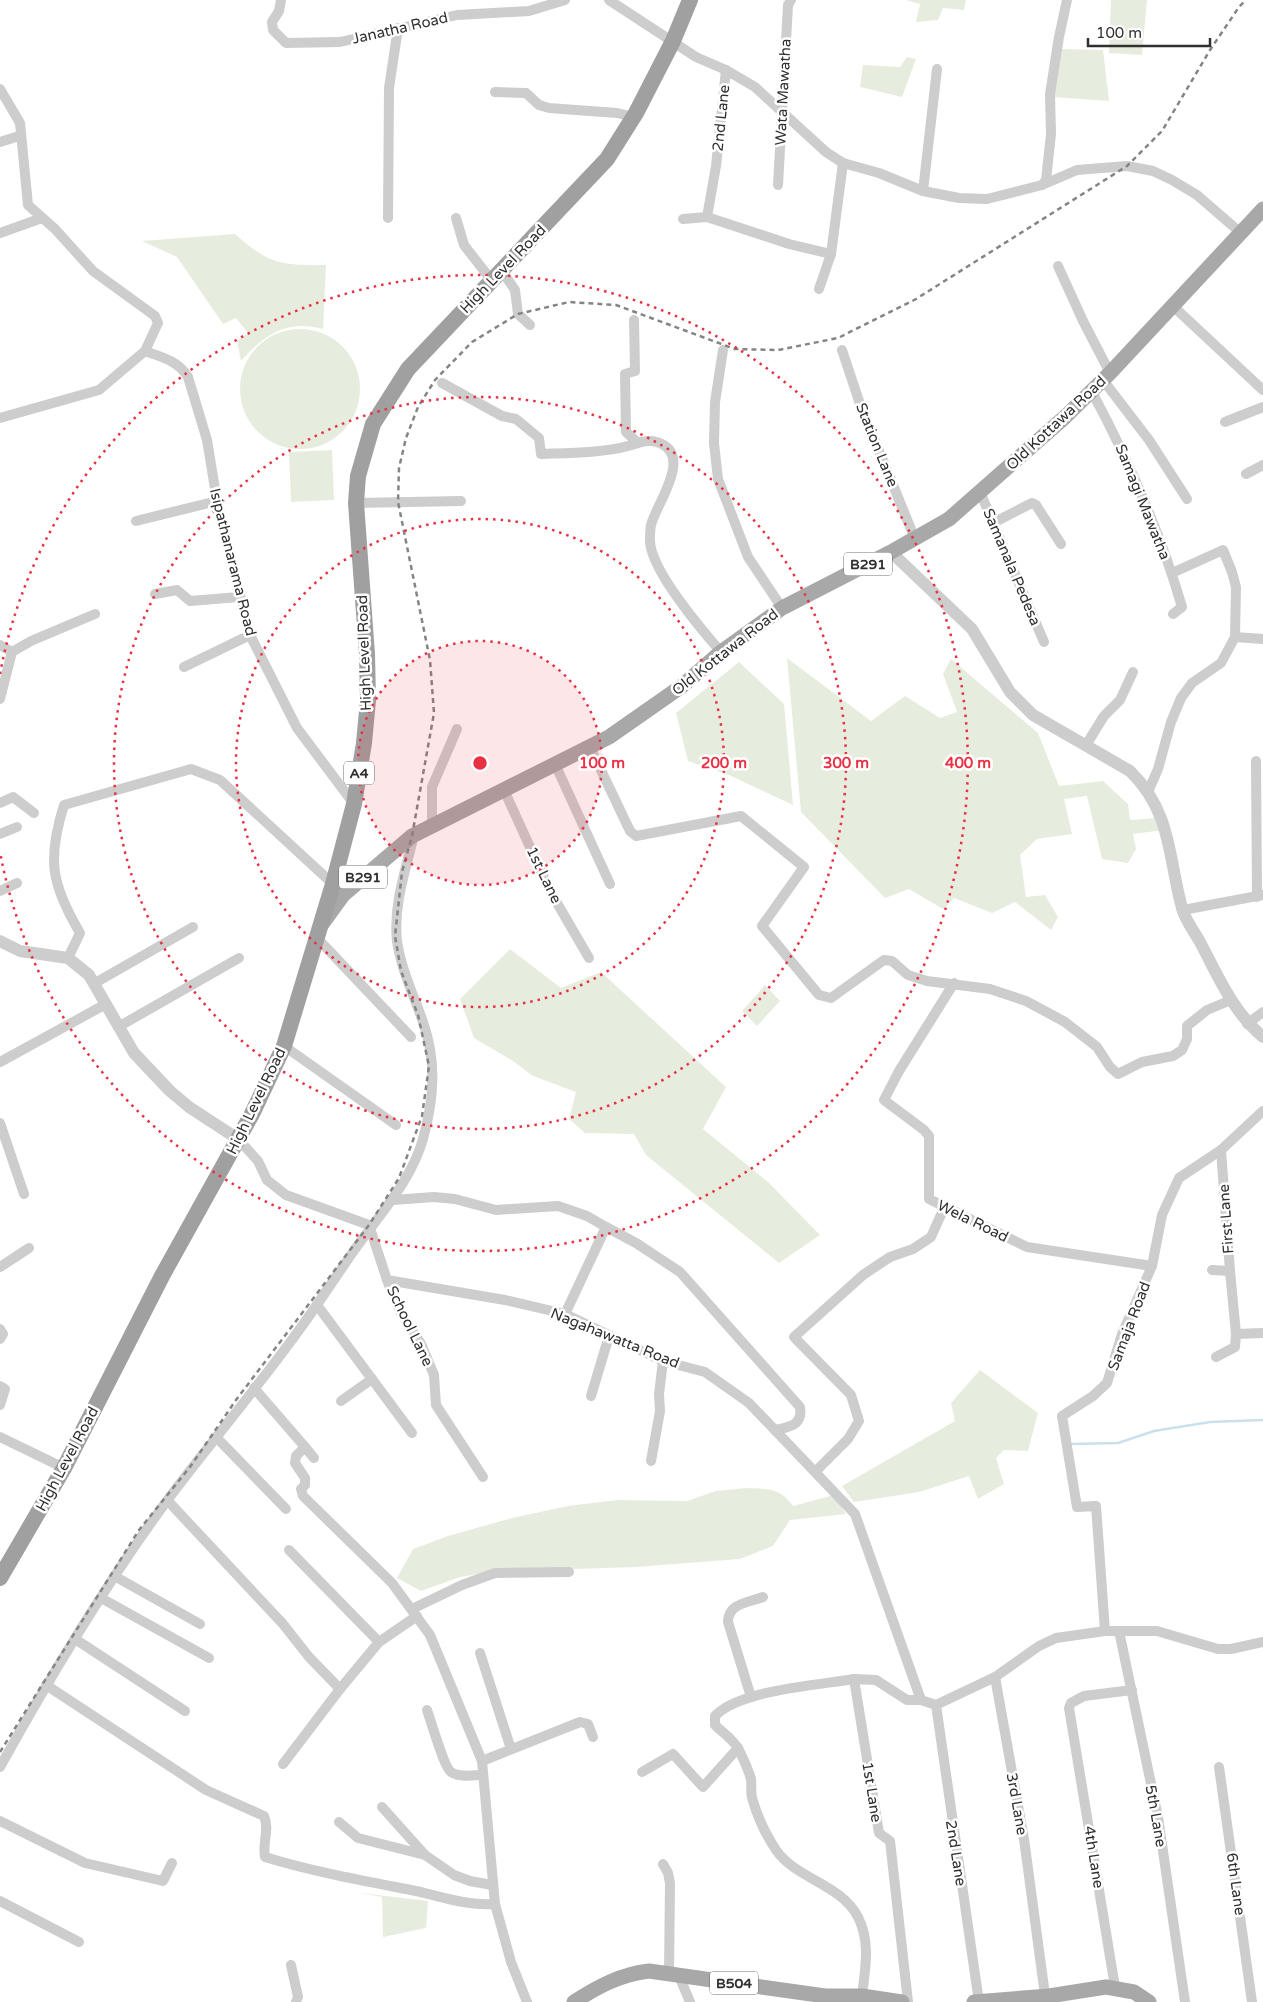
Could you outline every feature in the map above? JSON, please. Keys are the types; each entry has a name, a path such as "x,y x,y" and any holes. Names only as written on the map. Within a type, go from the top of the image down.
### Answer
{"highway":[{"name":"High Level Road","path":"0,1578 64,1468 162,1276 264,1090 284,1046 333,884 354,804 364,743 368,700 366,630 356,503 358,476 368,438 386,400 408,370 607,159 634,117 673,41 690,0"}],"main road":[{"name":"Old Kottawa Road","path":"320,932 343,895 414,835 609,737 682,686 721,652 782,608 891,552 949,519 1065,417 1174,307 1263,209"},
{"name":"B504","path":"574,2002 609,1982 632,1973 649,1971 825,1996 902,2002"},
{"path":"974,2002 1048,1998 1115,1988 1134,1992 1149,2002"}],"street":[{"name":"Janatha Road","path":"280,0 280,10 272,22 273,30 286,43 340,42 457,15 528,11 564,0"},
{"path":"609,0 696,57 726,70 755,87 782,109 826,152 843,163 879,172 923,191 959,198 986,199 1042,185 1077,170 1126,166 1153,171 1197,195 1242,234"},
{"name":"Wata Mawatha","path":"778,185 788,5 791,0"},
{"path":"1042,185 1046,180 1051,134 1050,94 1058,37 1068,0"},
{"path":"388,218 389,88 398,28"},
{"path":"923,191 937,69"},
{"name":"2nd Lane","path":"707,217 716,166 726,70"},
{"path":"0,89 20,123 28,205 93,271 155,316 158,323 145,351 99,390 0,418"},
{"path":"495,92 526,93 539,105 549,108 617,113 634,117"},
{"path":"0,142 20,136"},
{"path":"819,289 831,254 843,163"},
{"path":"683,220 707,217 789,244 831,254"},
{"path":"0,233 42,218"},
{"path":"456,218 464,245 515,290 518,314 530,324"},
{"path":"1058,266 1082,321 1101,381 1149,440 1187,499"},
{"path":"1174,307 1263,390"},
{"path":"634,320 636,371 625,374 626,432 637,442"},
{"path":"723,350 716,402 714,443 718,479 748,557 782,608"},
{"name":"Station Lane","path":"842,350 860,404 915,539"},
{"name":"Isipathanarama Road","path":"145,351 175,363 183,369 188,377 207,440 217,501 239,597 250,635 297,728 354,804"},
{"name":"Samagi Mawatha","path":"1101,381 1116,436 1146,502 1172,573 1182,607 1173,614"},
{"path":"442,383 502,416 516,419 539,438 541,454 619,447 637,442 657,442 665,446 672,454 673,467 668,488 651,525 650,543 655,558 671,587 697,624 721,652"},
{"path":"1225,422 1263,407"},
{"path":"1246,474 1263,465"},
{"name":"Samanala Pedesa","path":"980,492 1044,642"},
{"path":"136,521 217,501"},
{"path":"356,503 461,501"},
{"path":"993,523 1032,503 1036,505 1061,544"},
{"path":"1148,792 1158,769 1171,722 1181,698 1192,683 1221,663 1235,637 1236,587 1232,572 1222,550 1172,573"},
{"path":"891,552 972,629 1010,692 1033,714 1130,771 1148,792 1167,832 1182,910 1231,1000 1247,1024 1263,1037"},
{"path":"155,594 177,590 190,601 239,597"},
{"path":"0,699 12,652 31,641 95,614"},
{"path":"184,666 250,635"},
{"path":"1235,637 1263,639"},
{"path":"0,645 12,652"},
{"path":"1086,744 1104,716 1120,700 1133,672"},
{"path":"432,826 432,787 457,729"},
{"path":"590,747 630,831 636,836 741,816 804,867 762,926 819,995 830,998 884,960 892,961 908,975 927,981 990,988 1026,1001 1065,1022 1097,1047 1110,1067 1118,1074 1142,1062 1173,1056 1182,1050 1187,1039 1187,1026 1207,1010 1231,1000"},
{"path":"1182,910 1260,896 1256,761"},
{"path":"555,764 610,884"},
{"path":"68,958 80,932 65,908 54,875 54,835 64,805 191,769 220,780 333,884"},
{"name":"1st Lane","path":"504,790 550,891 589,958"},
{"path":"0,803 13,797 34,813"},
{"path":"0,834 17,827"},
{"path":"0,1767 46,1685 101,1598 168,1501 317,1305 370,1229 393,1200 415,1161 423,1140 434,1093 433,1070 425,1026 400,957 397,938 398,903 414,835"},
{"path":"0,891 17,883"},
{"path":"95,983 193,927"},
{"path":"320,932 411,1037"},
{"path":"0,941 20,951 68,958 89,975 134,1053 189,1108 238,1139 258,1161 267,1180 286,1195 369,1225 387,1280"},
{"path":"118,1027 239,958"},
{"name":"Wela Road","path":"954,983 898,1071 884,1100 930,1136 929,1199 1027,1247 1152,1266"},
{"path":"0,1062 106,1004"},
{"path":"1247,1024 1263,1012"},
{"path":"284,1046 396,1125"},
{"name":"Samaja Road","path":"1105,1631 1096,1506 1077,1507 1062,1416 1093,1396 1107,1383 1122,1334 1152,1266 1162,1215 1179,1178 1221,1150 1263,1111"},
{"path":"0,1123 24,1194"},
{"name":"First Lane","path":"1212,1270 1230,1271 1221,1150"},
{"path":"393,1200 434,1197 454,1199 496,1210 558,1206 587,1216 636,1243 680,1272 800,1407 802,1416 798,1422 790,1427 775,1430"},
{"path":"816,1471 848,1440 859,1421 850,1394 794,1337 863,1275 890,1257 912,1249 931,1237 944,1208"},
{"path":"565,1314 606,1227"},
{"path":"0,1266 29,1248"},
{"path":"1216,1357 1235,1347 1236,1334 1230,1271"},
{"name":"Nagahawatta Road","path":"387,1280 505,1300 565,1314 663,1361 705,1372 749,1404 816,1471 855,1514 921,1700"},
{"name":"School Lane","path":"387,1280 400,1311 421,1344 434,1375 436,1405 483,1478"},
{"path":"317,1305 412,1433"},
{"path":"0,1329 3,1334 0,1339"},
{"path":"1236,1334 1263,1333"},
{"path":"591,1396 609,1336"},
{"path":"652,1461 660,1412 659,1394 663,1361"},
{"path":"341,1401 372,1379"},
{"path":"0,1386 5,1389 0,1405"},
{"path":"254,1388 314,1458"},
{"path":"0,1437 64,1468"},
{"path":"216,1437 286,1509"},
{"path":"305,1447 296,1456 295,1463 305,1478 305,1485 301,1489 303,1496 392,1583 430,1635 482,1761 495,1904 511,1962 527,2002"},
{"path":"168,1501 283,1624 309,1657 340,1689"},
{"path":"289,1550 380,1642"},
{"path":"283,1764 340,1689 380,1642 414,1612 462,1585 495,1573 569,1572"},
{"path":"116,1577 200,1624"},
{"path":"751,1696 728,1622 728,1613 732,1608 763,1597"},
{"path":"101,1598 209,1658"},
{"path":"866,1998 866,1949 858,1917 843,1899 814,1878 784,1860 776,1849 759,1819 752,1799 751,1779 738,1748 716,1725 715,1716 722,1709 751,1696 854,1679 876,1680 907,1700 921,1700 936,1705 994,1677 1038,1646 1056,1638 1105,1631 1156,1631 1218,1649 1230,1649 1263,1642"},
{"name":"5th Lane","path":"1119,1631 1158,1817 1185,2002"},
{"path":"75,1639 185,1711"},
{"path":"480,1653 511,1749"},
{"name":"3rd Lane","path":"994,1677 1024,1839 1048,1998"},
{"name":"1st Lane","path":"854,1679 879,1833 890,1842 908,2002"},
{"path":"46,1685 206,1790 264,1816 268,1825 263,1846 265,1857 301,1868 430,1894 460,1903 476,1905 495,1904"},
{"name":"4th Lane","path":"1115,1988 1069,1708 1071,1702 1084,1696 1132,1690"},
{"name":"2nd Lane","path":"936,1705 979,2002"},
{"path":"427,1710 446,1764 451,1772 459,1775 483,1774"},
{"path":"482,1761 580,1722 588,1724 593,1737"},
{"path":"642,1772 673,1754 703,1786 738,1748"},
{"name":"6th Lane","path":"1219,1767 1252,2002"},
{"path":"382,1807 425,1855 454,1875 470,1881 492,1884"},
{"path":"0,1821 85,1863 163,1881 172,1863"},
{"path":"339,1822 358,1838 425,1855"},
{"path":"662,1864 668,1873 670,1883 674,1975 690,2002"},
{"path":"0,1901 79,1942"},
{"path":"291,1965 298,1997 296,2002"}],"green space":[{"path":"906,0 966,0 964,10 943,8 938,20 916,22 920,4"},
{"path":"1111,0 1147,0 1142,55 1109,53"},
{"path":"1061,49 1103,50 1109,101 1052,97"},
{"path":"907,57 916,59 902,97 860,87 863,65 900,67"},
{"path":"235,234 258,252 277,261 298,265 326,265 323,329 298,326 277,331 259,343 241,361 237,341 248,333 236,318 223,324 177,257 142,241"},
{"path":"300,329 312,330 323,334 333,339 342,347 350,356 355,366 359,377 359,401 355,412 350,422 342,431 333,439 323,444 312,448 300,449 288,448 277,444 267,439 258,431 250,422 245,412 241,401 240,389 241,377 245,366 250,356 258,347 267,339 277,334 288,330"},
{"path":"332,450 334,500 291,502 289,452"},
{"path":"787,658 871,721 905,696 940,718 957,712 943,674 951,659 1038,733 1059,786 1103,781 1128,804 1130,820 1157,818 1164,830 1133,834 1136,849 1128,863 1102,859 1087,796 1064,799 1072,834 1037,839 1020,855 1026,897 1045,895 1058,917 1051,930 1015,902 992,913 954,898 943,909 909,889 885,898 801,812"},
{"path":"739,662 784,704 793,805 729,775 688,761 676,713"},
{"path":"510,949 561,988 601,972 726,1087 703,1129 768,1182 820,1235 779,1263 646,1155 634,1134 585,1133 569,1119 576,1092 533,1076 513,1061 474,1038 460,999"},
{"path":"765,985 780,1001 757,1026 742,1011"},
{"path":"980,1370 1038,1413 1028,1451 1004,1450 996,1458 1004,1484 978,1499 969,1476 919,1492 854,1502 842,1486 955,1421 951,1403"},
{"path":"746,1488 773,1490 783,1495 793,1506 834,1495 846,1514 790,1520 773,1546 740,1559 636,1567 516,1568 460,1577 421,1591 397,1578 413,1549 448,1536 512,1518 568,1506 617,1500 687,1501 716,1491"},
{"path":"361,1893 428,1901 426,1928 383,1937 382,1897"}],"waterway":[{"path":"1070,1444 1118,1443 1154,1431 1210,1422 1263,1420"}],"railway":[{"path":"0,1752 139,1530 190,1467 236,1400 369,1225 399,1178 422,1116 429,1066 418,1015 401,971 395,936 402,872 412,836 434,713 430,660 398,502 399,468 406,438 418,407 435,380 472,342 518,314 569,302 616,305 735,349 778,350 838,338 916,299 1127,166 1162,131 1210,50 1239,7 1246,0"}]}
